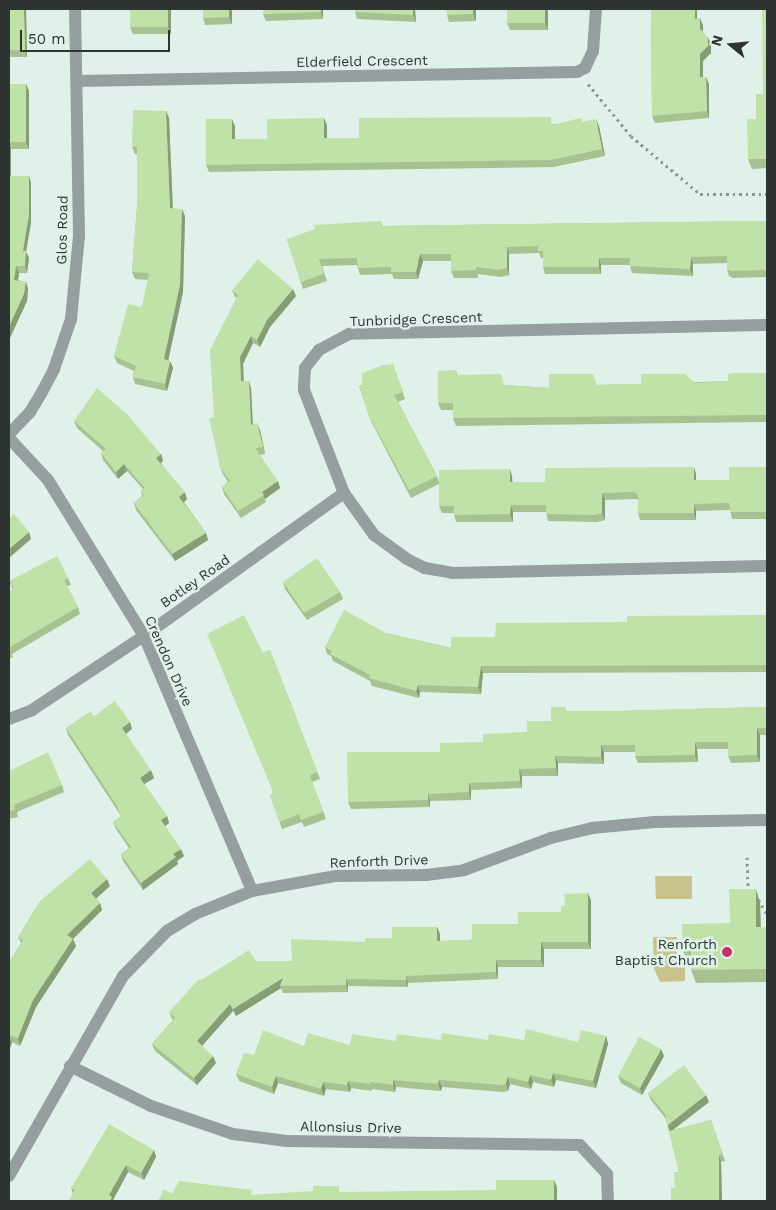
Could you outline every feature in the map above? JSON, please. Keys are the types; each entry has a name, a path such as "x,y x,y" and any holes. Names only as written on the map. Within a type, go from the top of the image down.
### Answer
{"street":[{"name":"Glos Road","path":"9,436 30,412 54,370 71,319 79,236 75,9"},
{"path":"577,72 585,68 593,51 596,9"},
{"name":"Elderfield Crescent","path":"77,81 577,72"},
{"name":"Tunbridge Crescent","path":"767,325 349,334 319,350 305,368 304,390 344,494 374,535 407,559 425,568 452,573 767,566"},
{"name":"Crendon Drive","path":"9,436 48,480 144,636 252,891"},
{"name":"Botley Road","path":"9,719 32,710 144,636 344,494"},
{"name":"Renforth Drive","path":"9,1176 123,976 146,950 167,931 195,914 252,891 335,876 426,875 464,870 551,838 592,828 655,822 767,820"},
{"name":"Allonsius Drive","path":"70,1066 151,1106 234,1134 286,1141 580,1145 607,1174 608,1201"}],"path":[{"path":"577,72 631,136 700,194 767,194"},
{"path":"747,857 748,891"},
{"path":"739,894 748,891 759,896 767,914"}],"shaded area":[{"path":"655,876 692,876 692,899 656,899"},
{"path":"653,937 677,937 677,966 685,966 685,981 660,982 654,969"}],"building":[{"path":"9,9 24,9 25,50 9,50"},
{"path":"130,9 168,9 168,27 130,27"},
{"path":"203,9 229,9 229,17 203,18"},
{"path":"264,9 321,9 321,12 263,14"},
{"path":"355,9 413,9 413,15 355,12"},
{"path":"446,9 473,9 473,14 447,15"},
{"path":"507,9 545,9 545,23 507,23"},
{"path":"651,9 695,9 695,19 700,18 700,29 708,37 708,46 700,54 700,77 706,77 707,111 652,116"},
{"path":"762,9 767,9 767,159 748,159 747,119 756,119 756,94 763,94"},
{"path":"9,84 26,84 26,142 9,142"},
{"path":"133,110 166,111 170,208 182,209 180,285 164,359 170,361 165,384 133,377 136,366 114,356 128,304 142,307 149,273 132,272 137,207 137,147 132,147"},
{"path":"551,117 551,125 581,118 582,122 596,119 602,149 551,160 206,165 206,119 232,119 232,139 267,139 267,119 324,118 324,138 359,138 359,118"},
{"path":"9,176 29,176 29,215 23,251 26,251 25,266 16,266 14,280 26,282 24,294 9,327"},
{"path":"381,221 381,226 767,221 767,270 731,271 727,269 727,256 691,257 690,269 630,266 630,258 599,258 599,267 543,267 543,251 538,251 538,246 507,247 507,268 499,270 476,267 476,270 451,271 451,254 420,254 416,272 391,272 391,267 358,268 357,258 319,259 324,274 301,282 287,239 315,229 314,225"},
{"path":"258,259 293,289 267,320 257,340 251,336 240,357 241,381 249,381 251,425 257,423 263,447 255,448 278,481 262,492 264,495 238,511 222,487 230,481 220,467 209,418 214,417 210,350 238,295 232,290"},
{"path":"393,364 403,392 394,395 437,476 409,490 368,414 359,386 362,385 362,373 383,365"},
{"path":"456,370 456,375 501,374 504,385 549,388 549,374 593,374 597,385 641,384 641,374 685,374 695,383 728,381 728,374 732,373 767,373 767,415 453,418 453,403 438,403 438,371"},
{"path":"97,388 127,414 161,454 156,458 185,492 179,497 206,533 172,554 134,503 144,495 141,491 145,488 124,464 116,472 101,453 106,449 74,421"},
{"path":"694,467 694,480 729,480 729,467 767,467 767,512 730,512 729,503 694,504 694,513 638,513 638,495 634,492 602,493 602,513 595,515 546,514 546,505 511,505 510,514 454,515 454,506 439,506 439,470 510,469 510,482 545,482 545,468"},
{"path":"14,514 29,532 9,549 9,519"},
{"path":"57,556 68,578 64,580 78,607 10,647 11,650 9,651 9,592 14,589 9,581"},
{"path":"317,558 340,592 304,613 283,582"},
{"path":"344,610 386,633 451,648 451,637 495,637 496,623 627,622 627,616 767,615 767,665 481,666 478,687 418,685 416,691 369,678 370,675 330,654 332,651 325,647"},
{"path":"244,615 263,653 270,650 317,772 310,775 323,812 301,820 299,814 279,822 270,795 274,794 207,634"},
{"path":"115,701 130,722 122,728 151,770 140,778 167,816 161,820 181,849 173,854 176,857 141,883 121,854 131,847 113,822 121,816 117,806 66,728 86,714 91,712 94,716"},
{"path":"551,707 566,707 566,711 620,711 767,707 767,728 757,728 757,755 728,756 728,742 695,742 695,755 635,756 635,745 601,745 601,757 555,756 556,768 519,769 520,781 469,783 469,792 428,794 428,800 348,802 347,752 440,752 440,743 483,742 483,734 527,732 527,721 551,721"},
{"path":"48,752 62,785 14,805 15,810 9,811 9,771"},
{"path":"90,859 107,879 91,893 100,903 67,935 73,939 33,1000 18,1038 9,1035 9,963 23,940 18,937 39,902"},
{"name":"Renforth Baptist Church","path":"729,889 756,889 756,927 767,927 767,969 691,970 691,950 683,950 682,924 730,923"},
{"path":"588,893 588,942 541,942 541,960 496,960 496,972 406,976 406,980 346,979 346,985 280,986 283,978 233,1009 230,1004 197,1041 213,1056 194,1078 152,1044 175,1018 169,1012 199,979 201,980 249,950 256,961 292,961 291,939 365,942 365,938 392,938 392,927 437,927 437,941 469,940 472,939 472,924 518,924 518,912 561,912 561,906 565,906 564,894"},
{"path":"526,1029 578,1042 581,1030 606,1036 593,1081 553,1073 551,1080 530,1075 528,1082 507,1077 506,1084 501,1085 439,1080 438,1084 393,1080 393,1085 348,1081 347,1085 323,1082 321,1089 276,1076 272,1087 236,1074 244,1053 254,1055 263,1030 304,1046 308,1033 350,1045 352,1034 396,1041 397,1034 441,1040 442,1033 488,1040 489,1034 524,1040"},
{"path":"639,1037 661,1049 640,1088 618,1076"},
{"path":"684,1065 706,1095 668,1125 665,1114 648,1093"},
{"path":"711,1120 722,1154 719,1155 719,1201 671,1201 671,1187 675,1188 674,1172 679,1172 669,1131"},
{"path":"109,1124 154,1150 141,1173 126,1165 109,1195 112,1197 110,1201 69,1201 75,1190 71,1188"},
{"path":"496,1180 554,1180 554,1201 158,1201 164,1189 172,1194 179,1181 252,1190 251,1195 313,1191 313,1186 339,1186 339,1192 496,1190"}],"place":[{"name":"Renforth Baptist Church","path":"727,952"}]}
